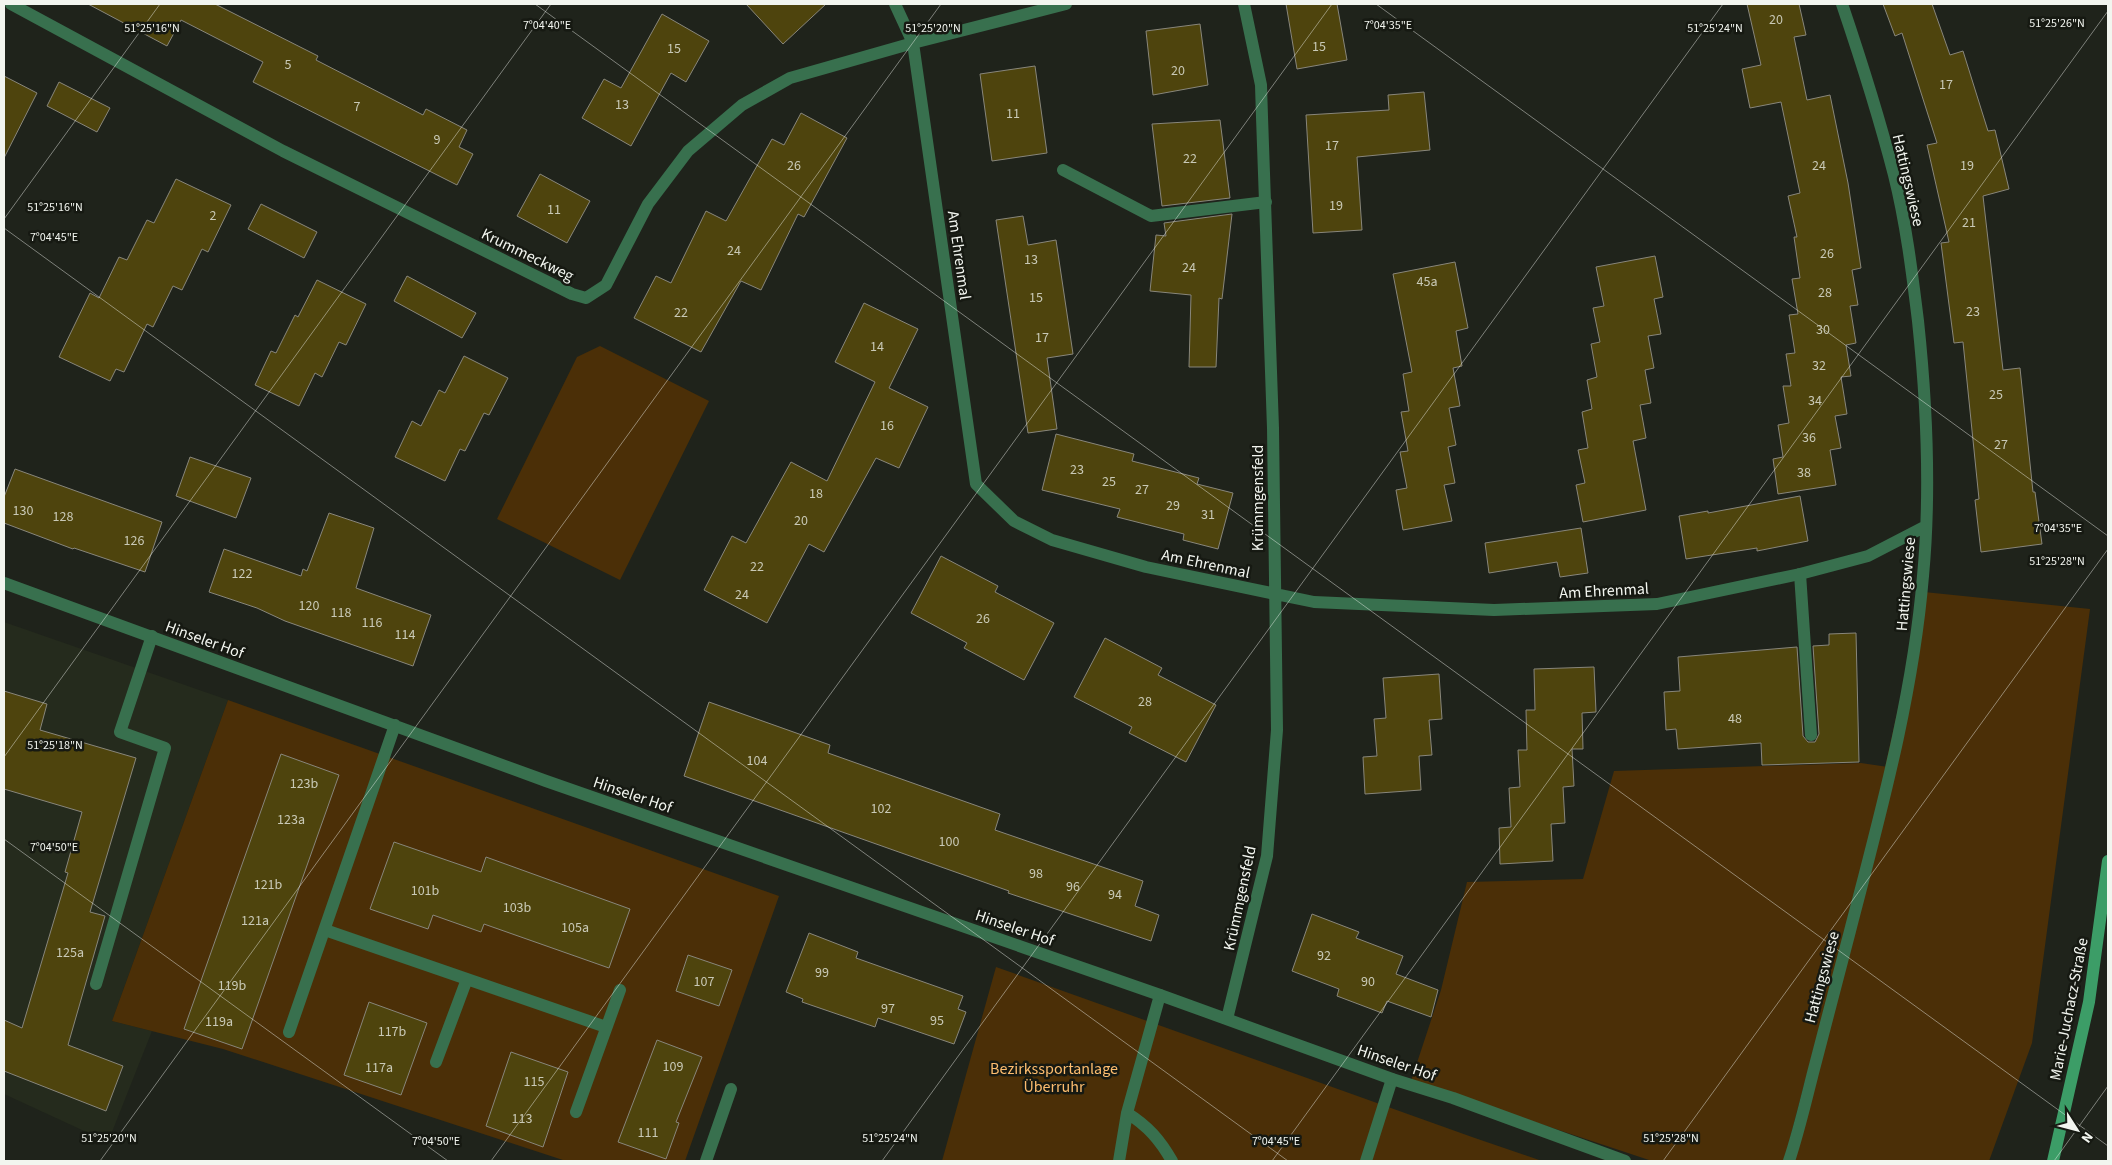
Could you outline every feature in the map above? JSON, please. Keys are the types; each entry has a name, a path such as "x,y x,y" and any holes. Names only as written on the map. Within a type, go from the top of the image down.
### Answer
{"main road":[{"name":"Marie-Juchacz-Straße","path":"2053,1161 2089,1002 2108,861"}],"street":[{"name":"Krummeckweg","path":"11,4 283,151 572,294 586,298 606,285 648,204 688,151 742,105 790,78 913,43 1066,4"},
{"name":"Am Ehrenmal","path":"895,4 913,43 976,484 1014,521 1052,540 1146,567 1274,595 1314,602 1494,610 1657,604 1800,574 1868,556 1926,526"},
{"name":"Krümmgensfeld","path":"1227,1019 1266,856 1277,730 1273,428 1261,85 1244,4"},
{"name":"Hattingswiese","path":"1789,1161 1804,1112 1898,738 1917,630 1926,526 1927,437 1923,369 1912,271 1894,177 1870,88 1842,4"},
{"path":"1063,170 1151,216 1266,202"},
{"path":"1800,574 1811,735"},
{"name":"Hinseler Hof","path":"4,583 546,781 1160,994 1392,1079 1453,1098 1625,1161"},
{"path":"96,984 165,748 120,732 152,636"},
{"path":"290,1032 395,725"},
{"path":"325,930 606,1027"},
{"path":"436,1062 467,979"},
{"path":"576,1112 620,990"},
{"path":"1118,1161 1127,1113 1160,994"},
{"path":"1366,1161 1392,1079"},
{"path":"706,1161 731,1089"},
{"path":"1127,1113 1143,1123 1161,1142 1172,1161"}],"shaded area":[{"path":"4,622 228,700 112,1021 152,1031 108,1142 4,1094"}],"green space":[{"path":"600,346 709,401 620,580 497,519 577,357"},
{"path":"1924,592 2090,609 2032,1043 1989,1161 1793,1161 1816,1077"},
{"path":"228,700 779,896 685,1161 566,1161 223,1049 112,1021"},
{"path":"1861,763 1888,767 1784,1161 1652,1161 1411,1081 1441,990 1467,882 1583,879 1614,771"},
{"name":"Bezirkssportanlage Überruhr","path":"996,967 1472,1137 1542,1161 942,1161"}],"building":[{"path":"88,4 215,4 318,56 316,60 423,115 426,109 467,130 459,147 473,154 457,185 253,82 263,62 181,20 167,46"},
{"path":"746,4 826,4 783,44"},
{"path":"1286,4 1337,4 1347,60 1297,69"},
{"path":"1747,4 1799,4 1806,35 1794,37 1807,100 1830,95 1848,183 1861,268 1852,270 1858,305 1850,306 1856,343 1846,345 1851,376 1841,377 1847,414 1835,416 1841,448 1830,450 1836,485 1778,494 1773,459 1783,457 1778,425 1789,423 1783,386 1791,386 1786,354 1795,353 1789,315 1798,314 1792,279 1800,278 1794,237 1797,237 1788,196 1800,193 1781,102 1750,108 1742,69 1761,65"},
{"path":"1883,4 1932,4 1950,55 1963,51 1988,131 1995,130 2009,189 1983,196 2003,370 2020,368 2033,492 2035,492 2042,544 1981,552 1975,500 1979,499 1963,342 1954,343 1941,243 1949,242 1927,145 1937,143 1902,33 1895,36"},
{"path":"662,14 709,41 686,82 671,73 631,146 582,118 604,79 621,88"},
{"path":"1200,24 1208,85 1153,95 1146,31"},
{"path":"1035,66 1047,153 992,161 980,74"},
{"path":"4,76 37,93 4,158"},
{"path":"59,82 110,108 97,132 47,106"},
{"path":"1424,92 1430,150 1357,157 1362,230 1313,233 1306,115 1389,110 1388,95"},
{"path":"801,113 847,138 804,217 798,214 761,290 741,281 701,352 634,318 656,276 671,283 706,211 726,221 772,139 784,145"},
{"path":"1220,120 1230,198 1162,206 1152,124"},
{"path":"540,174 590,201 567,243 517,216"},
{"path":"176,179 231,205 208,252 202,249 182,290 173,286 153,327 147,324 124,372 116,369 110,381 59,357 90,293 99,298 119,257 127,260 147,220 154,223"},
{"path":"261,204 317,232 304,258 248,229"},
{"path":"1232,214 1222,299 1219,298 1216,367 1189,367 1191,295 1150,291 1156,235 1166,236 1164,223"},
{"path":"1023,216 1028,245 1056,240 1073,354 1047,358 1057,429 1028,433 996,220"},
{"path":"1655,256 1663,297 1654,299 1661,334 1648,336 1654,368 1645,370 1651,403 1640,405 1646,438 1633,441 1646,510 1583,522 1576,485 1585,483 1578,450 1588,448 1582,412 1592,409 1587,380 1597,377 1591,344 1600,342 1593,308 1604,306 1596,267"},
{"path":"1455,262 1468,328 1456,331 1462,366 1453,368 1460,406 1449,408 1456,445 1448,447 1455,483 1444,485 1452,521 1403,530 1396,490 1407,488 1400,452 1408,451 1401,412 1409,411 1403,374 1412,372 1393,274"},
{"path":"407,276 476,313 462,338 394,301"},
{"path":"317,280 366,304 346,345 339,342 322,377 315,373 299,406 255,385 271,351 276,353 295,315 298,317"},
{"path":"864,303 918,329 889,388 928,407 899,468 876,458 824,552 809,544 767,623 704,590 732,536 746,543 791,462 827,481 875,382 835,362"},
{"path":"464,356 508,378 489,415 484,413 465,451 460,449 445,481 395,457 412,421 421,426 439,390 445,393"},
{"path":"1056,434 1134,454 1132,461 1199,478 1197,484 1233,493 1218,549 1183,540 1184,534 1117,517 1120,509 1042,490"},
{"path":"190,457 251,478 236,518 176,496"},
{"path":"15,469 162,522 145,572 73,549 4,523 4,497"},
{"path":"1800,496 1808,541 1757,551 1757,548 1686,559 1679,516 1708,511 1708,513"},
{"path":"329,513 374,528 356,588 431,615 413,666 209,592 224,549 301,576 303,569 307,571"},
{"path":"1581,528 1588,573 1560,577 1557,562 1489,573 1485,543"},
{"path":"941,556 998,586 995,592 1054,623 1024,680 964,648 967,643 911,613"},
{"path":"1856,633 1859,762 1762,765 1761,743 1678,749 1676,729 1666,730 1664,692 1680,691 1678,657 1797,647 1803,736 1808,742 1815,742 1819,734 1813,646 1829,645 1829,634"},
{"path":"1105,638 1162,668 1158,675 1216,705 1186,762 1129,733 1132,727 1074,697"},
{"path":"1594,667 1596,712 1582,713 1583,749 1572,749 1574,786 1563,787 1565,823 1551,824 1553,861 1500,864 1499,828 1511,827 1509,788 1520,787 1518,750 1527,750 1526,710 1535,710 1534,669"},
{"path":"1439,674 1442,719 1429,720 1432,755 1419,756 1421,790 1365,794 1363,757 1377,756 1374,719 1386,718 1383,678"},
{"path":"4,691 47,704 40,730 136,758 90,912 105,916 68,1045 123,1066 106,1111 4,1071 4,1020 22,1028 68,873 65,872 82,812 4,789"},
{"path":"709,702 830,745 828,753 1000,814 995,830 1143,881 1135,906 1159,915 1151,941 1008,893 1009,891 684,776"},
{"path":"281,754 339,775 242,1049 184,1029"},
{"path":"394,842 481,872 486,857 630,909 609,968 484,924 481,932 433,915 428,929 370,909"},
{"path":"1312,914 1359,932 1356,938 1403,956 1396,974 1438,990 1431,1017 1387,1001 1382,1013 1337,996 1339,989 1292,971"},
{"path":"809,933 858,952 856,958 963,996 958,1009 966,1012 954,1044 878,1018 875,1027 802,1002 803,999 786,992"},
{"path":"688,955 732,970 719,1006 676,991"},
{"path":"369,1002 427,1023 401,1095 344,1075"},
{"path":"657,1040 702,1057 676,1122 679,1123 666,1159 618,1142"},
{"path":"511,1052 568,1072 543,1147 486,1126"}]}
